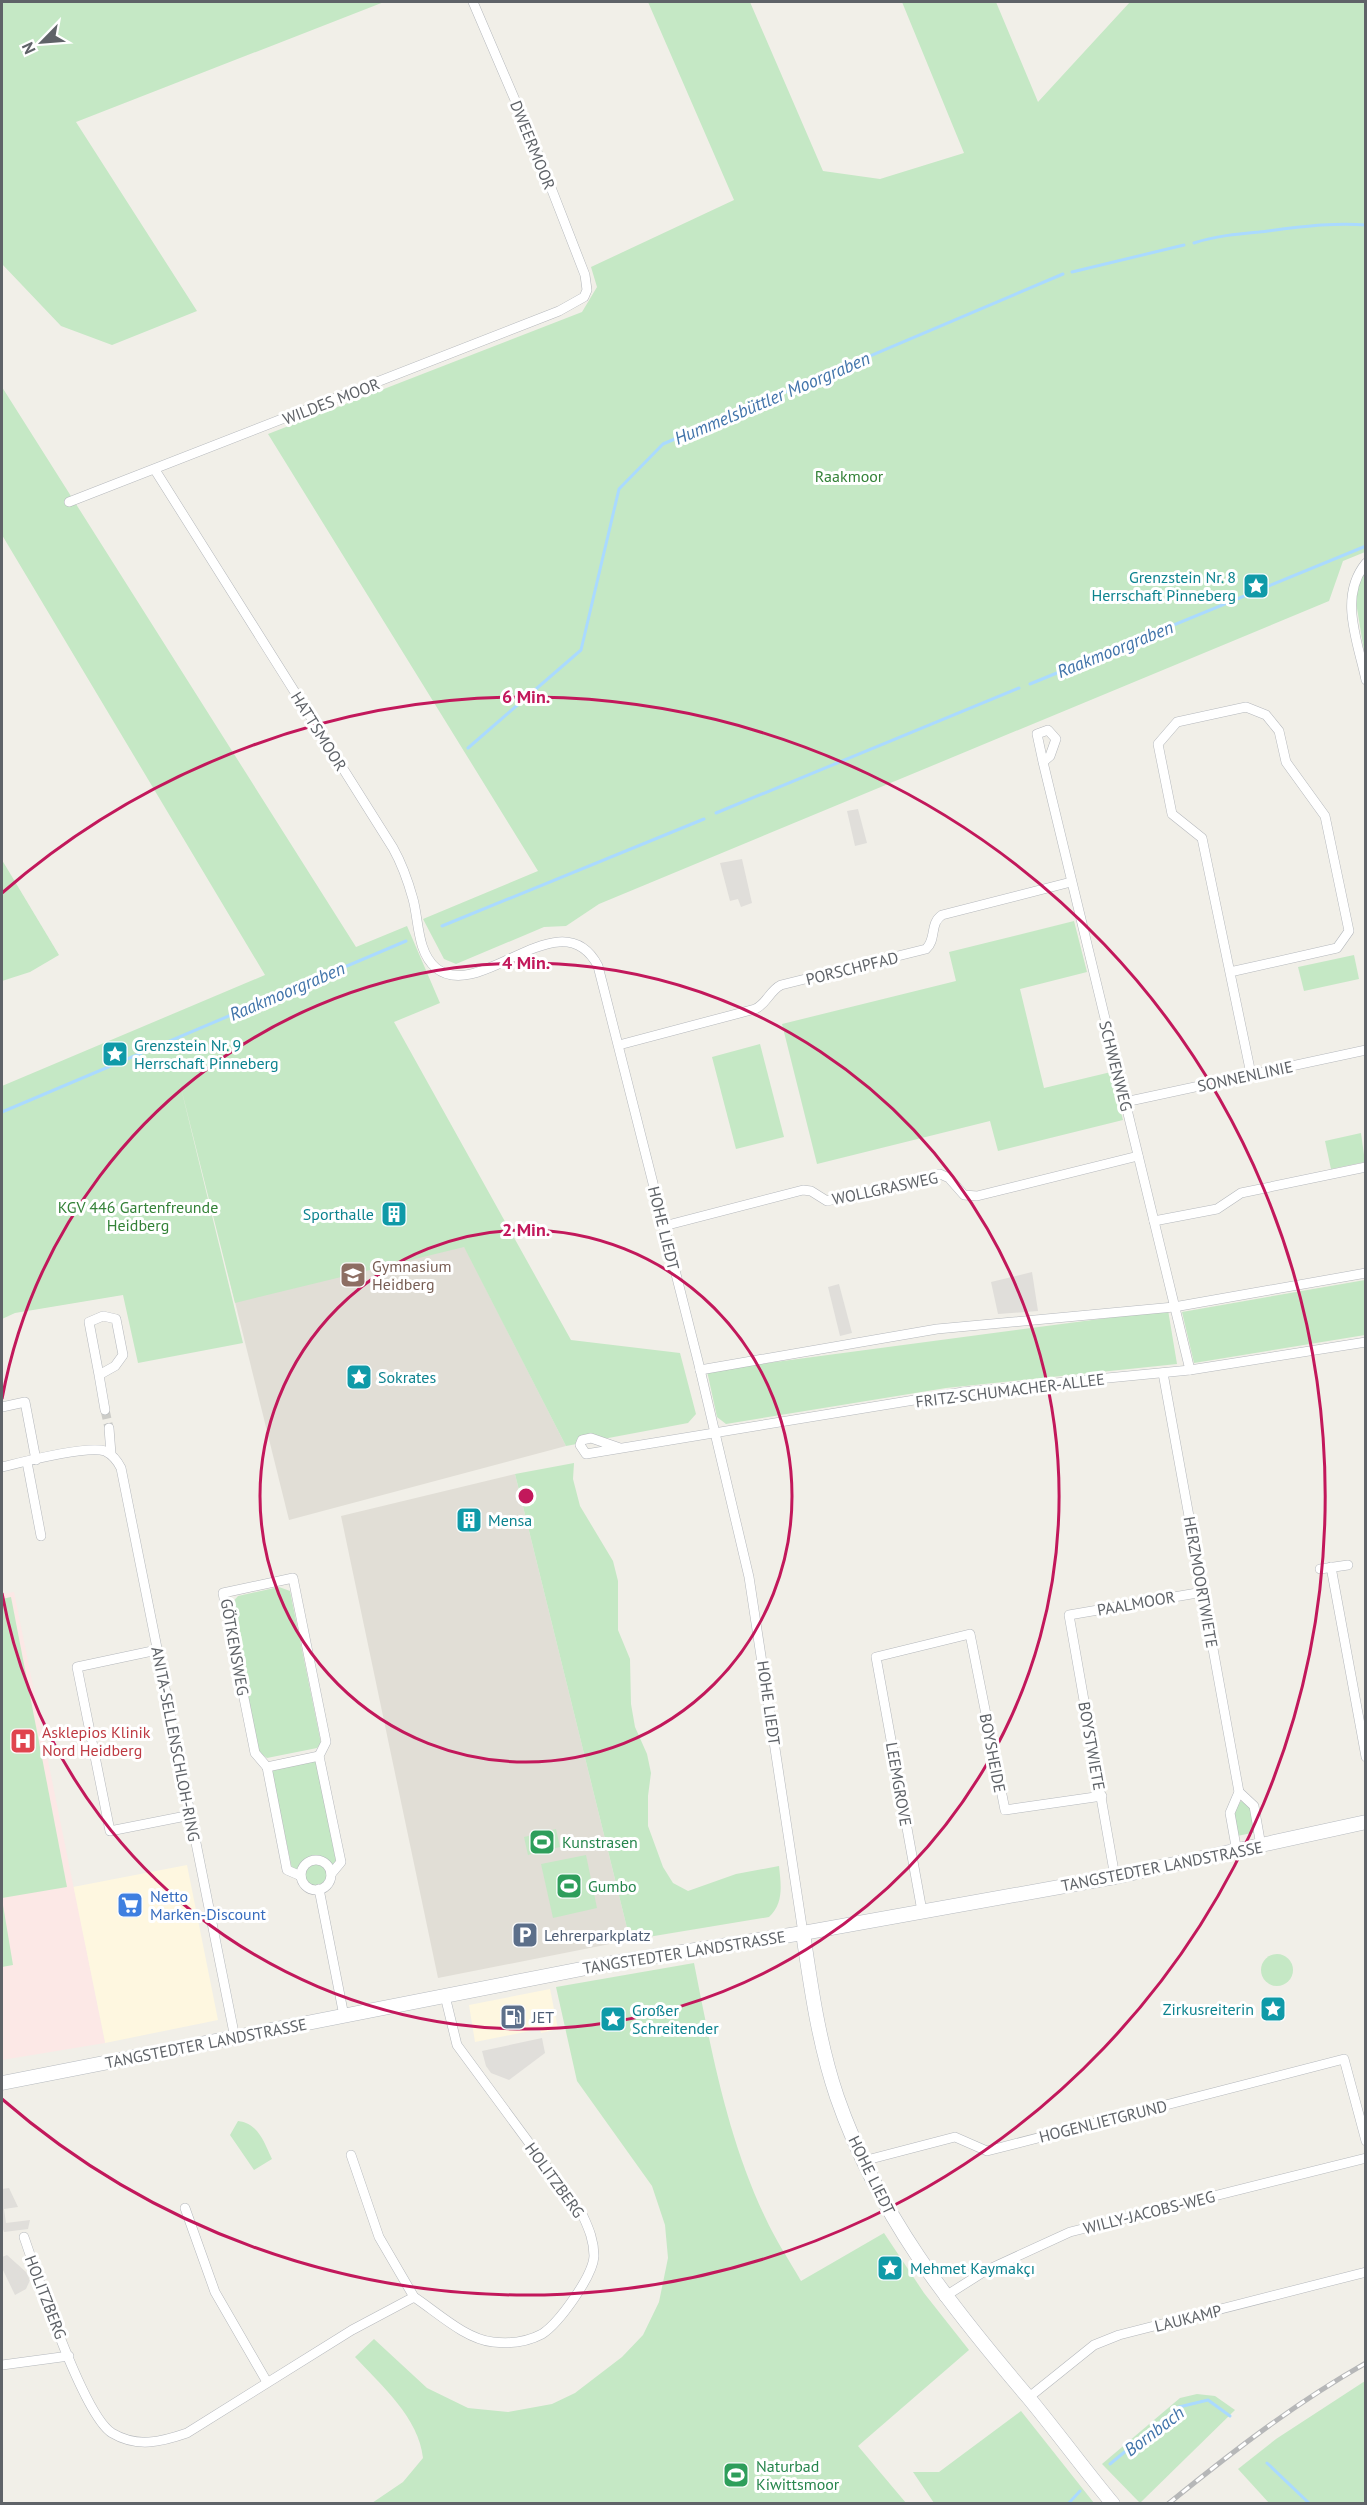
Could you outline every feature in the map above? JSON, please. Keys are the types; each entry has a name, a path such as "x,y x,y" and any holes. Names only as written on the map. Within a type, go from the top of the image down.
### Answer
{"street":[{"name":"DWEERMOOR","path":"473,2 536,149 585,274 587,290"},
{"name":"WILDES MOOR","path":"69,502 559,311 584,297 587,290"},
{"name":"HATTSMOOR","path":"155,470 393,848 406,877 429,960 436,968 447,974 475,971"},
{"path":"1365,563 1353,582 1350,597 1365,680"},
{"path":"1230,972 1337,948 1349,931 1325,816 1286,762 1278,730 1266,715 1246,707 1177,722 1158,744 1172,814 1202,838 1251,1074"},
{"name":"SCHWENWEG","path":"1043,762 1190,1370"},
{"name":"PORSCHPFAD","path":"619,1045 755,1009 763,1004 772,990 781,985 926,950 933,941 934,924 942,915 1071,882"},
{"name":"HOHE LIEDT","path":"475,971 547,944 572,942 584,948 597,966 619,1045 700,1370 750,1587 818,2029 837,2097 863,2161 898,2228 944,2297 1113,2504"},
{"name":"SONNENLINIE","path":"1125,1102 1365,1050"},
{"name":"WOLLGRASWEG","path":"664,1226 803,1190 811,1191 827,1201 940,1174 949,1178 964,1195 977,1196 1138,1156"},
{"path":"1154,1221 1217,1209 1241,1193 1365,1167"},
{"path":"700,1370 937,1329 1174,1307 1365,1273"},
{"path":"99,1375 115,1365 123,1355 117,1319 103,1316 89,1322 105,1410"},
{"name":"FRITZ-SCHUMACHER-ALLEE","path":"620,1448 963,1392 1190,1370 1365,1342"},
{"name":"HERZMOORTWIETE","path":"1163,1373 1239,1792 1230,1812 1237,1852"},
{"path":"2,1407 25,1402 41,1536"},
{"name":"ANITA-SELLENSCHLOH-RING","path":"109,1428 111,1454 121,1468 235,2038"},
{"path":"2,1467 87,1450 102,1450 111,1454"},
{"path":"1320,1569 1348,1565"},
{"path":"1331,1567 1365,1756"},
{"name":"GÖTKENSWEG","path":"301,1876 287,1870 267,1767 255,1753 223,1593 293,1578 326,1742 319,1756 341,1862 331,1874"},
{"name":"PAALMOOR","path":"1069,1615 1203,1592"},
{"name":"BOYSTWIETE","path":"1069,1615 1115,1877"},
{"name":"BOYSHEIDE","path":"876,1657 970,1634 1005,1810 1102,1796"},
{"path":"158,1650 76,1667 110,1831 191,1815"},
{"name":"LEEMGROVE","path":"876,1657 922,1911"},
{"path":"267,1767 319,1756"},
{"name":"HERZMOORTWIETE","path":"1239,1792 1254,1806 1262,1846"},
{"name":"TANGSTEDTER LANDSTRASSE","path":"2,2083 612,1963 803,1933 1115,1877 1365,1822"},
{"path":"315,1860 324,1862 331,1874 329,1882 319,1889 305,1885 301,1876 303,1867 315,1860"},
{"path":"319,1889 344,2016"},
{"name":"HOLITZBERG","path":"351,2155 380,2237 414,2297 482,2340 511,2343 524,2341 543,2333 557,2320 591,2272 594,2256 592,2236 583,2216 457,2045 445,1996"},
{"name":"HOGENLIETGRUND","path":"863,2161 955,2137 987,2151 1344,2059 1365,2141"},
{"name":"WILLY-JACOBS-WEG","path":"944,2297 985,2271 1070,2232 1365,2158"},
{"path":"185,2208 215,2292 267,2382"},
{"name":"HOLITZBERG","path":"24,2237 69,2356 99,2421 118,2436 143,2444 165,2441 187,2433 378,2314 414,2297"},
{"name":"LAUKAMP","path":"1028,2398 1094,2345 1119,2336 1365,2272"},
{"name":"HOLITZBERG","path":"2,2365 69,2356"}],"shaded area":[{"path":"858,809 867,843 855,846 847,811"},
{"path":"742,859 752,903 741,907 738,899 730,901 720,863"},
{"name":"Gymnasium Heidberg","path":"180,1080 464,1246 566,1446 289,1520"},
{"path":"1032,1272 1038,1311 998,1314 991,1282"},
{"path":"839,1284 852,1333 840,1336 828,1287"},
{"path":"515,1474 630,1940 438,1978 341,1516"},
{"name":"Asklepios Klinik Nord Heidberg","path":"14,1592 105,2043 2,2060 2,1594"},
{"path":"187,1865 218,2020 105,2043 73,1887"},
{"name":"JET","path":"550,1989 558,2029 541,2033 540,2029 475,2042 469,2005"},
{"path":"542,2038 545,2053 509,2080 491,2073 486,2066 482,2051"},
{"path":"9,2188 18,2207 4,2209 6,2223 30,2220 28,2229 4,2232 2,2189"},
{"path":"7,2255 26,2272 30,2280 26,2289 15,2295 2,2268 2,2257"}],"green space":[{"path":"2,2 384,2 76,122 197,311 112,345 61,326 2,264"},
{"name":"Raakmoor","path":"648,2 750,2 823,171 880,179 964,153 902,2 996,2 1038,102 1130,2 1365,2 1365,552 1343,561 1329,601 599,904 566,926 544,927 456,964 444,959 423,919 538,871 268,434 582,312 597,287 591,267 734,200"},
{"name":"KGV 446 Gartenfreunde Heidberg","path":"2,387 356,947 407,926 440,1003 394,1022 571,1340 680,1353 696,1414 688,1423 566,1446 464,1247 235,1303 179,1080 243,1343 138,1363 123,1295 15,1313 2,1319 2,1086 265,975 2,535"},
{"path":"1365,569 1365,657 1355,596"},
{"path":"2,860 59,955 30,972 2,981"},
{"path":"1074,921 1087,972 1020,989 1044,1088 1111,1072 1123,1120 998,1151 990,1121 817,1164 782,1024 956,981 949,952"},
{"path":"1354,955 1359,979 1304,991 1298,967"},
{"path":"760,1044 784,1137 736,1149 712,1057"},
{"path":"1361,1133 1365,1162 1331,1169 1325,1141"},
{"path":"1365,1280 1365,1335 1194,1363 1182,1312"},
{"path":"1168,1310 1177,1364 946,1388 726,1424 717,1417 707,1371"},
{"path":"574,1463 573,1479 580,1506 613,1561 618,1581 618,1630 630,1659 631,1704 635,1727 647,1754 651,1773 648,1826 663,1867 673,1883 688,1891 736,1874 779,1866 781,1887 779,1900 769,1917 630,1940 515,1474"},
{"path":"279,1587 290,1591 321,1743 317,1748 267,1758 259,1752 230,1605 238,1596"},
{"path":"11,1597 67,1887 2,1898 2,1599"},
{"path":"316,1759 336,1861 332,1869 324,1860 308,1860 299,1874 292,1869 271,1768"},
{"path":"1241,1801 1251,1807 1257,1832 1237,1836 1233,1813"},
{"name":"Kunstrasen","path":"556,1829 560,1847 528,1855 524,1837"},
{"name":"Gumbo","path":"586,1855 597,1908 553,1918 541,1864"},
{"path":"316,1861 325,1865 329,1874 325,1883 316,1887 307,1883 303,1874 307,1865"},
{"path":"2,1899 13,1965 2,1967"},
{"path":"1277,1954 1288,1959 1293,1970 1288,1981 1277,1986 1266,1981 1261,1970 1266,1959"},
{"path":"694,1963 722,2092 740,2156 769,2225 801,2281 884,2233 924,2293 969,2350 858,2446 906,2503 372,2503 403,2482 423,2458 420,2443 407,2416 355,2357 374,2339 427,2388 468,2408 508,2412 552,2404 575,2393 622,2357 643,2335 659,2302 668,2258 665,2225 652,2186 577,2081 556,1987"},
{"path":"238,2121 251,2125 255,2129 272,2159 254,2170 230,2135"},
{"path":"1365,2381 1365,2503 1269,2503 1238,2469 1276,2439"},
{"path":"1197,2394 1215,2396 1235,2410 1140,2503 1102,2464 1180,2398"},
{"path":"1021,2411 1094,2503 934,2503 913,2472 939,2472"}],"waterway":[{"name":"Hummelsbüttler Moorgraben","path":"1194,243 1226,236 1299,227 1339,224 1366,225"},
{"name":"Hummelsbüttler Moorgraben","path":"1072,272 1184,245"},
{"name":"Hummelsbüttler Moorgraben","path":"468,748 581,650 619,489 663,444 1063,274"},
{"name":"Raakmoorgraben","path":"1030,684 1366,546"},
{"name":"Raakmoorgraben","path":"716,813 1019,688"},
{"name":"Raakmoorgraben","path":"442,926 704,819"},
{"name":"Raakmoorgraben","path":"2,1112 406,941"},
{"name":"Bornbach","path":"1110,2464 1179,2407 1208,2400 1230,2416"},
{"name":"Bornbach","path":"1267,2463 1310,2504"},
{"name":"Bornbach","path":"1068,2504 1080,2491"}],"tunnel":[{"path":"105,1410 109,1428"}],"railway":[{"path":"1168,2504 1264,2429 1366,2363"}],"place":[{"name":"Grenzstein Nr. 8 Herrschaft Pinneberg","path":"1256,586"},
{"name":"Grenzstein Nr. 9 Herrschaft Pinneberg","path":"115,1054"},
{"name":"Sporthalle","path":"394,1214"},
{"name":"Gymnasium Heidberg","path":"353,1275"},
{"name":"Sokrates","path":"359,1377"},
{"name":"Mensa","path":"469,1520"},
{"name":"Asklepios Klinik Nord Heidberg","path":"23,1741"},
{"name":"Kunstrasen","path":"542,1842"},
{"name":"Gumbo","path":"569,1886"},
{"name":"Netto Marken-Discount","path":"130,1905"},
{"name":"Lehrerparkplatz","path":"525,1935"},
{"name":"Zirkusreiterin","path":"1273,2009"},
{"name":"JET","path":"513,2017"},
{"name":"Großer Schreitender","path":"613,2019"},
{"name":"Mehmet Kaymakçı","path":"890,2268"},
{"name":"Naturbad Kiwittsmoor","path":"736,2475"}]}
